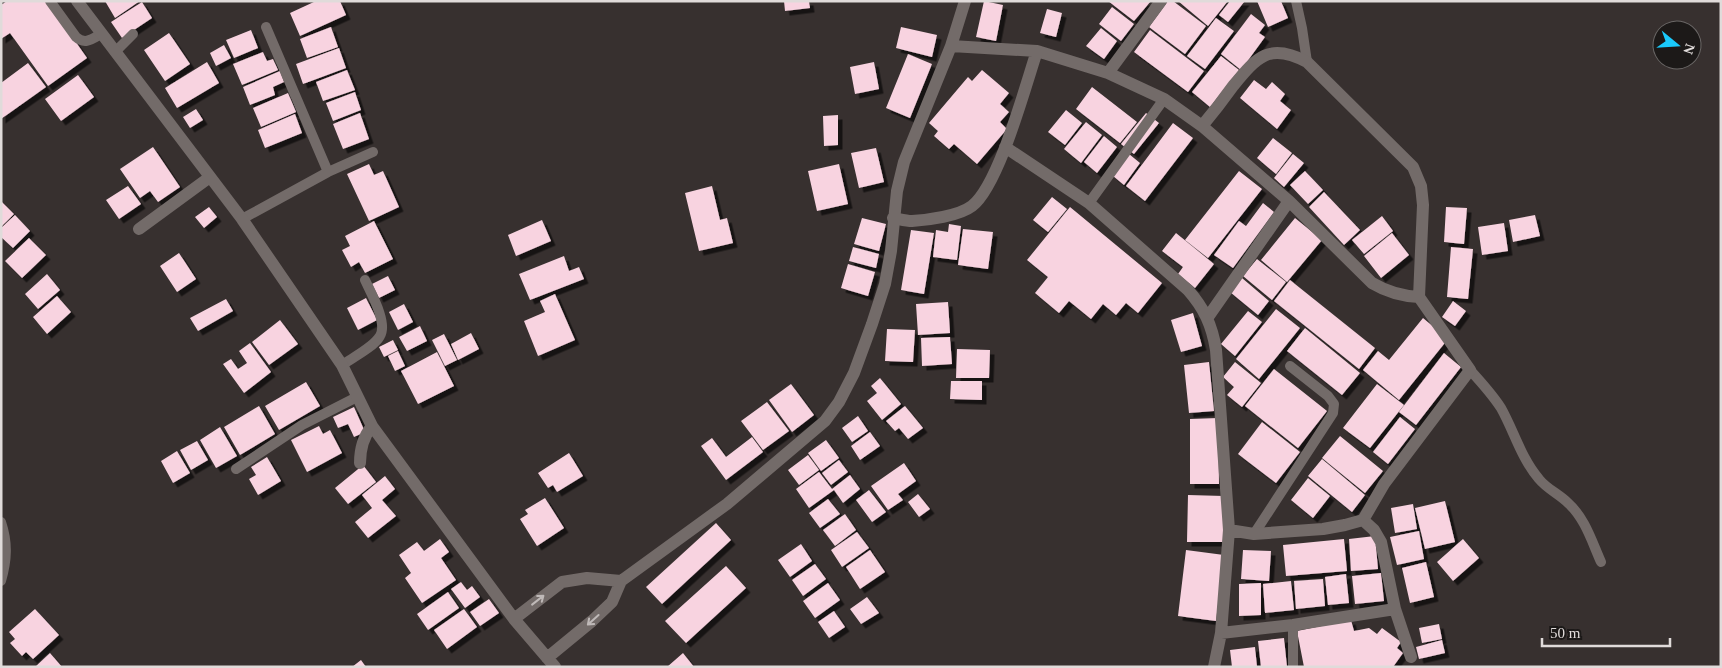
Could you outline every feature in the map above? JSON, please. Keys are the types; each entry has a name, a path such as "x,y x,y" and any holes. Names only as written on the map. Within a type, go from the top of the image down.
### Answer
{"street":[{"path":"76,1 242,220 342,365 372,426 514,619 551,662 612,602 620,581 727,504 825,421 839,402 857,365 885,284 891,251 896,191 904,162 951,46 964,1"},
{"path":"1108,73 1161,1"},
{"path":"951,46 1037,51 1108,73 1164,99 1202,126 1289,201 1372,283 1385,291 1401,296 1419,297"},
{"path":"893,218 911,221 955,214 970,208 981,198 1005,147 1037,51"},
{"path":"1202,126 1252,63 1264,56 1278,52 1292,54 1307,62 1414,168 1421,186 1423,205 1419,297 1470,370 1384,484 1363,520 1323,529 1254,534 1229,530"},
{"path":"1005,147 1089,203 1188,290 1199,302 1208,317 1214,334 1216,350 1229,530 1221,633 1214,667"},
{"path":"139,229 210,177"},
{"path":"1208,317 1289,201"},
{"path":"360,463 361,446 365,434 372,426"},
{"path":"1363,520 1374,530 1381,542 1395,609 1411,657"},
{"path":"514,619 562,582 587,578 620,581"},
{"path":"1221,633 1293,625 1395,609"}],"lane":[{"path":"50,1 80,41 90,41 101,34"},
{"path":"1296,1 1307,62"},
{"path":"266,27 328,172"},
{"path":"115,52 133,34"},
{"path":"1089,203 1164,99"},
{"path":"242,220 328,172 373,152"},
{"path":"342,365 373,343 380,336 383,328 381,316 365,280"},
{"path":"1254,534 1333,413 1334,404 1328,396 1290,366"},
{"path":"1470,370 1490,392 1502,410 1529,465 1538,479 1551,492 1568,503 1582,520 1601,562"},
{"path":"236,469 302,425 357,397"},
{"path":"1,522 6,542 1,582"},
{"path":"1293,625 1293,667"}],"building":[{"path":"7,1 47,1 87,58 48,86 10,33 1,39 1,5"},
{"path":"105,1 140,1 115,18"},
{"path":"316,1 340,1 346,15 300,36 290,13"},
{"path":"784,1 809,1 810,8 785,11"},
{"path":"984,1 1003,5 996,41 976,37"},
{"path":"1108,1 1151,1 1134,21"},
{"path":"1168,1 1173,1 1206,26 1185,54 1149,27"},
{"path":"1178,1 1228,1 1208,26"},
{"path":"1230,1 1245,1 1228,22 1219,15"},
{"path":"1257,1 1281,1 1288,18 1268,27"},
{"path":"142,2 152,18 122,38 111,22"},
{"path":"1112,7 1134,24 1121,41 1099,24"},
{"path":"1047,9 1062,13 1056,37 1040,33"},
{"path":"1251,14 1265,25 1259,33 1265,37 1241,70 1221,54"},
{"path":"1216,18 1234,31 1205,69 1187,56"},
{"path":"331,27 338,47 307,58 300,39"},
{"path":"901,27 937,35 932,57 896,48"},
{"path":"1101,28 1117,41 1104,59 1086,46"},
{"path":"251,30 258,48 234,58 226,40"},
{"path":"1150,30 1204,71 1188,92 1134,52"},
{"path":"169,33 190,64 165,81 144,50"},
{"path":"224,45 231,58 216,66 210,53"},
{"path":"339,48 346,68 303,84 296,64"},
{"path":"263,52 267,61 273,59 278,70 242,85 233,64"},
{"path":"908,54 932,64 910,118 886,108"},
{"path":"1221,56 1239,70 1210,107 1192,92"},
{"path":"207,62 219,83 177,108 165,88"},
{"path":"874,62 879,89 855,94 850,67"},
{"path":"28,63 46,87 1,119 1,83"},
{"path":"347,70 355,90 323,101 316,82"},
{"path":"982,70 1009,93 1000,104 1009,112 1000,122 1007,129 977,164 954,144 949,149 934,136 938,131 929,123 968,77 972,81"},
{"path":"280,71 284,82 273,87 275,95 250,105 243,87"},
{"path":"78,75 94,97 61,121 45,99"},
{"path":"1254,80 1266,89 1272,82 1285,94 1280,101 1291,110 1277,129 1240,98"},
{"path":"1092,87 1137,122 1120,143 1076,109"},
{"path":"355,92 361,110 333,121 326,103"},
{"path":"288,93 296,112 261,127 253,108"},
{"path":"196,109 203,120 190,128 183,117"},
{"path":"1066,110 1082,123 1065,145 1048,132"},
{"path":"360,113 369,139 343,149 333,124"},
{"path":"1146,113 1159,123 1134,154 1121,144"},
{"path":"295,114 302,133 265,148 258,130"},
{"path":"838,115 838,145 824,146 823,116"},
{"path":"1086,122 1102,135 1081,163 1064,149"},
{"path":"1173,123 1193,138 1145,201 1126,186"},
{"path":"1104,136 1117,147 1097,173 1084,162"},
{"path":"1273,138 1292,153 1276,174 1257,158"},
{"path":"153,147 180,187 158,202 150,191 140,198 120,169"},
{"path":"876,148 884,182 859,188 851,153"},
{"path":"1129,154 1140,163 1124,185 1113,176"},
{"path":"1293,154 1304,163 1284,187 1274,178"},
{"path":"369,164 374,175 383,171 399,207 369,221 347,174"},
{"path":"839,164 848,204 817,211 808,171"},
{"path":"1239,171 1262,189 1208,258 1185,240"},
{"path":"1305,171 1323,190 1308,204 1290,185"},
{"path":"128,186 141,204 119,219 106,200"},
{"path":"712,186 720,220 727,218 733,243 699,251 685,193"},
{"path":"1324,192 1360,230 1344,245 1309,207"},
{"path":"1052,197 1067,209 1048,232 1033,220"},
{"path":"1,201 14,214 1,227"},
{"path":"1263,203 1274,212 1233,268 1214,255 1239,221 1246,226"},
{"path":"209,207 217,217 204,228 195,217"},
{"path":"1070,207 1162,283 1138,313 1126,303 1116,315 1103,304 1091,319 1069,301 1059,313 1035,293 1048,277 1027,260"},
{"path":"1446,207 1467,208 1464,244 1444,242"},
{"path":"15,215 30,231 13,248 1,237 1,228"},
{"path":"1535,215 1540,236 1513,242 1509,220"},
{"path":"1382,216 1393,231 1364,254 1352,240"},
{"path":"862,218 886,224 879,251 854,244"},
{"path":"1295,218 1322,240 1287,282 1261,260"},
{"path":"542,220 551,241 516,256 508,235"},
{"path":"374,221 393,259 365,273 359,262 351,267 342,250 350,246 345,236"},
{"path":"1504,223 1508,251 1482,255 1478,227"},
{"path":"949,224 961,226 957,260 933,257 936,230 948,232"},
{"path":"963,229 993,232 988,269 958,265"},
{"path":"911,230 934,233 924,294 901,290"},
{"path":"1176,233 1214,264 1195,288 1178,274 1183,267 1162,251"},
{"path":"1392,233 1409,255 1381,278 1364,256"},
{"path":"29,238 46,255 22,278 5,261"},
{"path":"853,247 879,254 876,268 849,261"},
{"path":"1451,247 1473,249 1468,299 1447,297"},
{"path":"179,253 196,279 177,292 160,266"},
{"path":"564,256 569,271 579,267 584,279 530,300 519,274"},
{"path":"1257,259 1286,282 1272,300 1243,276"},
{"path":"848,264 875,272 868,296 841,288"},
{"path":"47,274 60,290 38,309 25,294"},
{"path":"388,276 395,290 379,298 372,284"},
{"path":"1242,278 1269,301 1258,315 1230,292"},
{"path":"1290,280 1375,348 1359,369 1274,301"},
{"path":"555,294 575,340 538,356 524,321 545,312 540,301"},
{"path":"57,296 71,312 47,334 33,317"},
{"path":"366,298 377,320 358,330 347,308"},
{"path":"226,299 233,311 198,331 190,318"},
{"path":"1453,301 1466,311 1455,326 1442,317"},
{"path":"948,302 950,333 918,335 916,304"},
{"path":"404,304 413,322 398,330 389,312"},
{"path":"1276,309 1300,328 1259,379 1236,359"},
{"path":"1248,311 1262,322 1235,356 1221,344"},
{"path":"1193,313 1202,346 1181,352 1171,320"},
{"path":"1423,318 1448,339 1399,400 1363,370 1378,351 1389,360"},
{"path":"280,320 298,344 269,365 252,342"},
{"path":"420,326 427,341 407,351 399,337"},
{"path":"1305,328 1360,373 1342,395 1287,351"},
{"path":"887,329 915,330 913,362 885,361"},
{"path":"471,333 479,349 458,360 451,344"},
{"path":"444,334 457,360 445,366 432,340"},
{"path":"950,337 952,364 922,366 921,338"},
{"path":"393,340 398,350 384,357 379,347"},
{"path":"250,343 271,372 244,393 223,364 231,359 238,369 247,363 239,351"},
{"path":"957,349 990,350 989,378 956,378"},
{"path":"398,351 405,366 395,371 388,356"},
{"path":"437,352 454,386 418,404 401,371"},
{"path":"1444,353 1461,367 1416,425 1399,412"},
{"path":"1209,362 1214,411 1189,413 1184,365"},
{"path":"1235,362 1261,383 1242,407 1227,395 1234,387 1223,377"},
{"path":"1274,369 1327,411 1298,448 1245,406"},
{"path":"880,378 901,404 882,420 867,401 877,393 871,386"},
{"path":"951,381 982,381 982,400 950,399"},
{"path":"306,382 320,406 279,430 265,406"},
{"path":"791,384 814,415 792,432 769,400"},
{"path":"1377,384 1404,405 1370,448 1343,428"},
{"path":"767,402 789,431 763,450 741,421"},
{"path":"259,406 275,434 240,455 224,427"},
{"path":"905,406 923,428 908,439 899,428 895,431 886,421"},
{"path":"354,407 365,432 354,437 348,424 338,428 333,417"},
{"path":"858,416 868,431 852,442 842,428"},
{"path":"1400,417 1415,429 1388,464 1373,452"},
{"path":"1218,418 1219,484 1190,484 1190,419"},
{"path":"1262,422 1300,452 1276,483 1238,454"},
{"path":"319,426 323,434 330,430 342,453 307,472 291,440"},
{"path":"220,427 237,456 216,468 200,440"},
{"path":"870,432 880,446 860,460 851,446"},
{"path":"1340,436 1383,471 1365,493 1322,458"},
{"path":"752,437 763,452 726,480 701,446 712,438 726,457"},
{"path":"826,440 839,458 821,471 808,453"},
{"path":"197,441 208,460 191,470 180,450"},
{"path":"177,451 190,473 173,483 161,461"},
{"path":"569,453 583,476 557,492 553,485 548,488 538,473"},
{"path":"808,455 819,470 799,485 788,470"},
{"path":"267,457 281,481 258,495 249,479 256,475 251,467"},
{"path":"1322,459 1365,495 1352,512 1308,476"},
{"path":"839,460 848,472 831,485 822,473"},
{"path":"904,463 916,481 898,494 903,500 888,510 871,486"},
{"path":"363,465 376,482 348,504 335,488"},
{"path":"819,472 832,489 850,475 860,489 843,503 834,490 809,508 796,489"},
{"path":"385,476 395,489 382,500 396,516 368,538 355,522 372,508 362,495"},
{"path":"1308,478 1330,496 1313,518 1291,500"},
{"path":"869,490 886,512 872,522 856,500"},
{"path":"918,494 930,509 919,517 908,502"},
{"path":"1188,495 1224,496 1223,542 1187,542"},
{"path":"545,498 564,528 537,546 520,519 528,514 525,510"},
{"path":"828,499 840,514 820,528 809,513"},
{"path":"1445,501 1455,542 1425,549 1415,508"},
{"path":"1413,504 1417,529 1395,533 1391,508"},
{"path":"845,514 856,530 835,546 823,530"},
{"path":"716,523 731,540 662,604 646,587"},
{"path":"1419,531 1424,559 1397,565 1390,537"},
{"path":"857,532 869,548 842,567 831,550"},
{"path":"1375,536 1378,569 1351,571 1349,539"},
{"path":"440,539 449,552 441,558 456,580 422,603 405,578 411,573 399,555 417,542 424,551"},
{"path":"1344,539 1347,571 1286,576 1283,545"},
{"path":"1463,539 1479,558 1453,581 1437,562"},
{"path":"801,544 812,561 790,577 778,560"},
{"path":"870,550 885,572 860,589 846,567"},
{"path":"1186,550 1224,555 1216,621 1178,616"},
{"path":"1243,550 1271,551 1269,581 1241,579"},
{"path":"1426,562 1434,597 1410,603 1402,568"},
{"path":"815,564 826,579 803,596 792,580"},
{"path":"726,566 746,588 686,643 665,621"},
{"path":"1381,573 1384,601 1355,604 1352,576"},
{"path":"1346,574 1349,603 1328,605 1325,577"},
{"path":"1323,579 1325,606 1296,609 1294,581"},
{"path":"1291,581 1294,610 1265,613 1263,584"},
{"path":"461,582 467,590 472,586 480,597 465,608 451,589"},
{"path":"828,583 840,600 815,618 803,601"},
{"path":"1261,583 1261,615 1239,616 1239,584"},
{"path":"448,592 459,608 428,630 417,614"},
{"path":"867,597 879,613 861,624 850,609"},
{"path":"489,599 499,613 480,626 470,612"},
{"path":"35,609 59,635 33,659 26,652 22,656 10,643 15,639 9,632"},
{"path":"464,609 477,627 447,649 434,630"},
{"path":"834,611 845,627 829,638 818,622"},
{"path":"1351,620 1354,631 1369,628 1377,634 1382,628 1401,642 1397,648 1403,653 1393,667 1304,667 1297,631"},
{"path":"1439,624 1442,639 1422,643 1419,628"},
{"path":"1284,638 1287,667 1261,667 1258,641"},
{"path":"1442,640 1445,653 1419,659 1416,647"},
{"path":"1255,647 1257,667 1232,667 1230,650"},
{"path":"50,653 62,667 35,667"},
{"path":"683,653 694,667 667,667"},
{"path":"361,660 366,667 352,667"}]}
